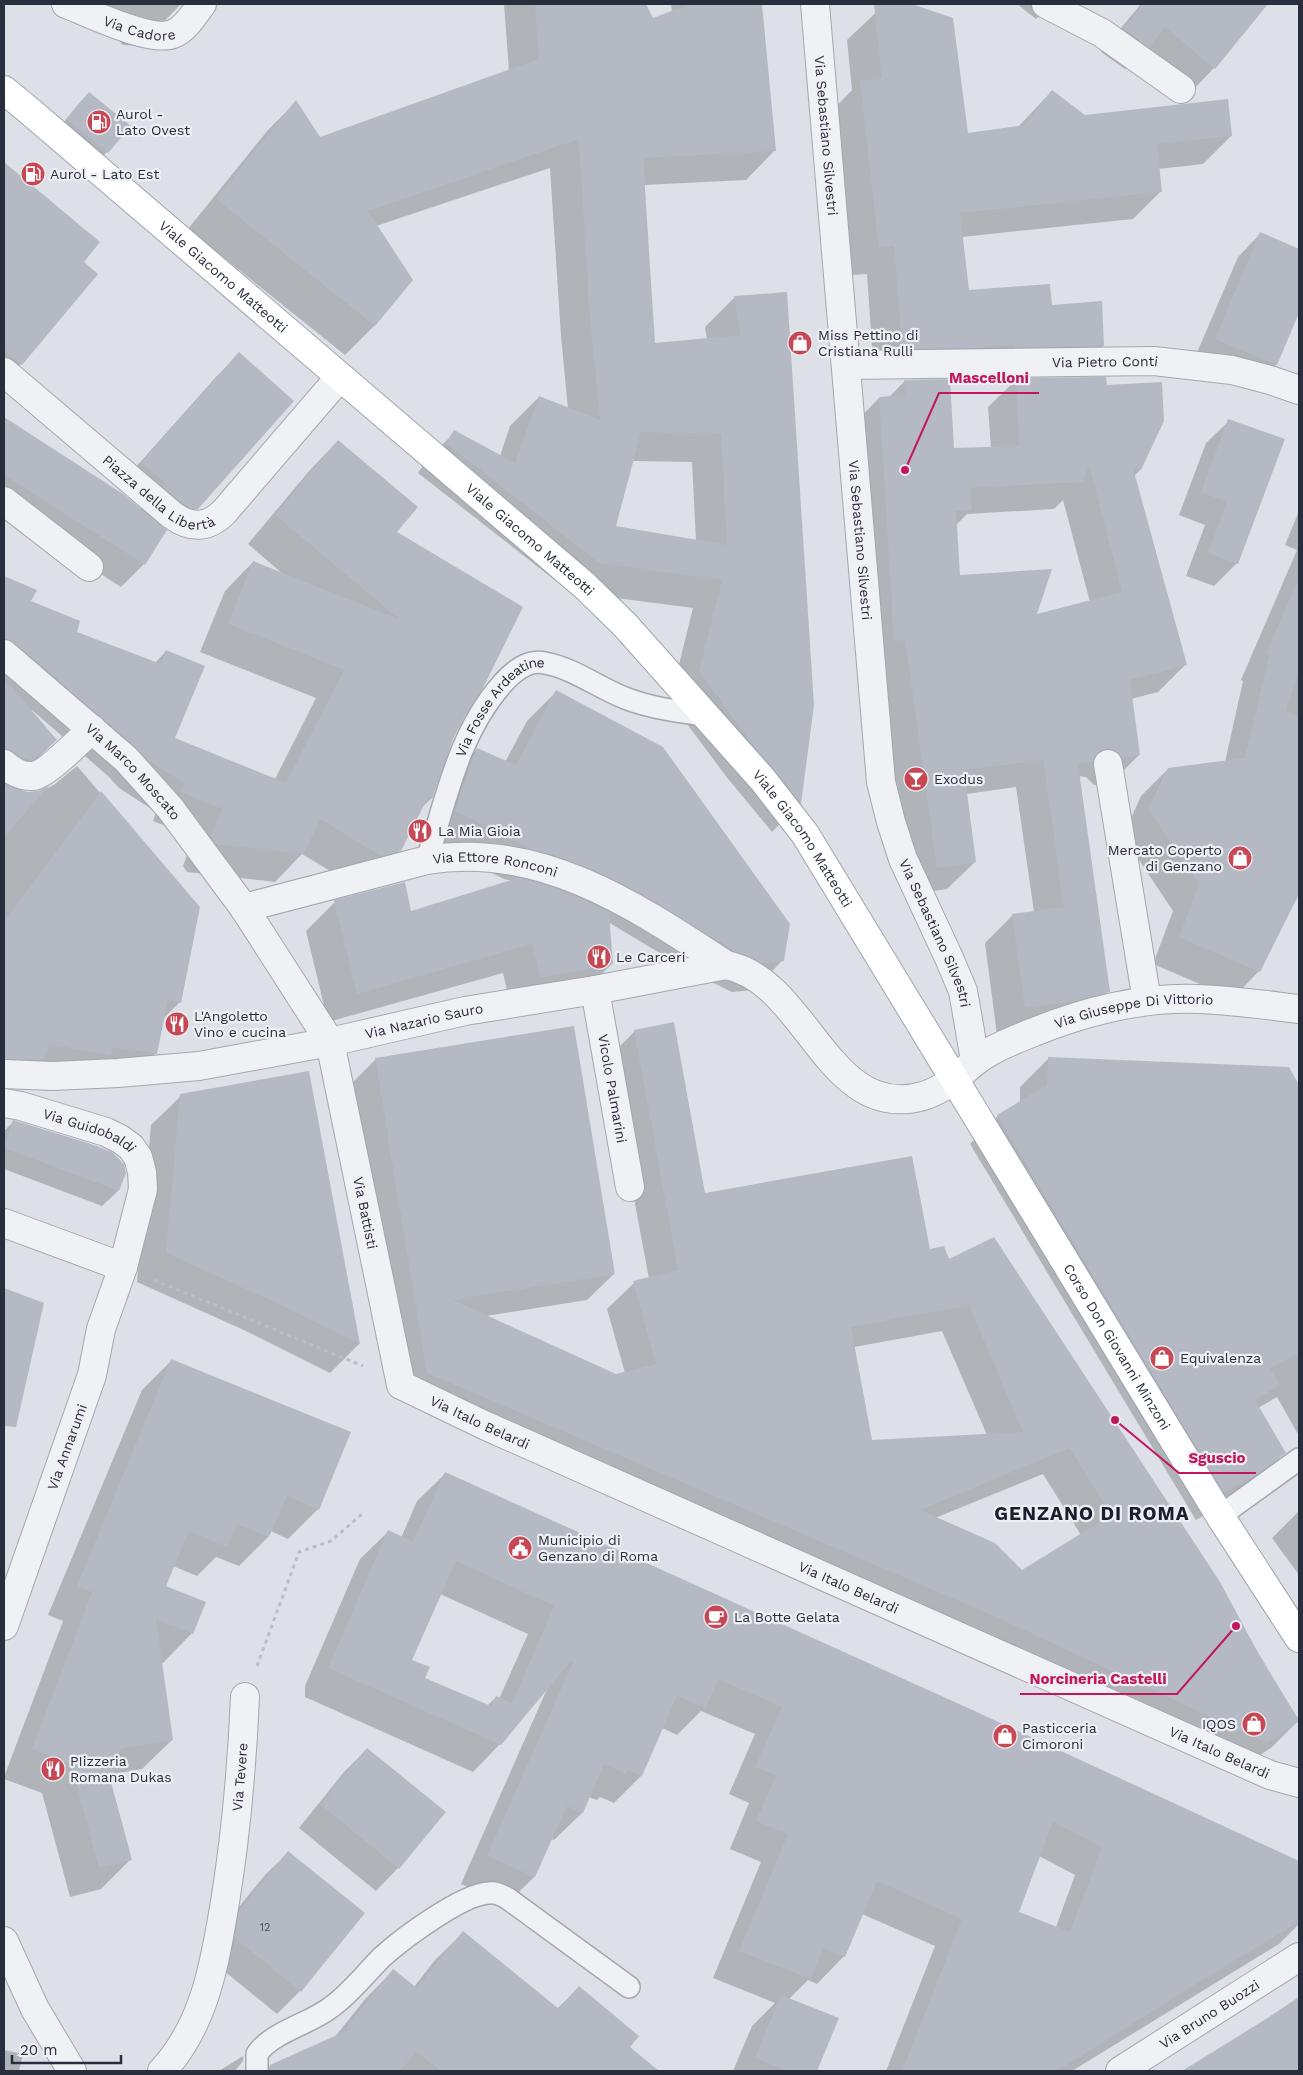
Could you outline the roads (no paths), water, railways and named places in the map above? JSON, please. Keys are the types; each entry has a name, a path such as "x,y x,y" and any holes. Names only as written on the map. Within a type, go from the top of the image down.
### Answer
{"main road":[{"name":"Viale Giacomo Matteotti","path":"5,95 26,108 584,586 625,625 703,715 763,780 805,834 954,1081"},
{"name":"Corso Don Giovanni Minzoni","path":"954,1081 1220,1516 1299,1638"}],"street":[{"name":"Via Cadore","path":"66,4 138,32 157,36 174,34 181,29 202,4"},
{"name":"Via Sebastiano Silvestri","path":"815,4 881,782 903,859 950,958 963,991 975,1060"},
{"path":"1046,4 1102,33 1181,89"},
{"name":"Via Pietro Conti","path":"847,365 1154,361 1232,370 1299,390"},
{"name":"Piazza della Libertà","path":"4,372 172,515 184,523 202,526 209,524 224,512 340,377"},
{"path":"4,501 88,567"},
{"name":"Via Marco Moscato","path":"4,654 126,760 170,808 244,908 330,1042"},
{"path":"4,764 11,770 24,775 38,775 92,729"},
{"path":"1108,764 1147,1001"},
{"name":"Via Ettore Ronconi","path":"244,908 427,860 456,856 500,858 527,863 580,881 617,897 643,911 726,965"},
{"name":"Via Giuseppe Di Vittorio","path":"726,965 744,971 768,987 780,998 814,1040 856,1084 884,1098 893,1099 922,1096 954,1081 975,1060 1004,1044 1060,1022 1119,1005 1147,1001 1204,999 1299,1009"},
{"name":"Via Nazario Sauro","path":"4,1074 52,1076 200,1066 330,1042 465,1011 595,990 726,965"},
{"name":"Vicolo Palmarini","path":"595,990 630,1187"},
{"name":"Via Battisti","path":"330,1042 401,1385"},
{"name":"Via Guidobaldi","path":"4,1102 106,1132 120,1139 131,1147 138,1157 142,1172 143,1188"},
{"name":"Via Annarumi","path":"4,1626 92,1375 101,1329 123,1267 143,1188"},
{"path":"4,1223 123,1267"},
{"name":"Via Italo Belardi","path":"401,1385 484,1425 1270,1776 1299,1783"},
{"name":"Via Tevere","path":"162,2071 180,2050 197,2017 216,1956 237,1818 245,1697"},
{"path":"4,1941 35,2009 72,2071"},
{"name":"Via Bruno Buozzi","path":"1120,2071 1299,1957"}],"lane":[{"name":"Via Fosse Ardeatine","path":"427,860 461,752 469,734 496,691 524,665 533,662 544,662 627,699 703,715"},
{"path":"1220,1516 1299,1459"},
{"path":"257,2071 257,2054 269,2042 331,2008 398,1944 415,1931 464,1901 489,1892 507,1898 629,1987"}],"place":[{"name":"Aurol - Lato Ovest","path":"99,122"},
{"name":"Aurol - Lato Est","path":"33,174"},
{"name":"Miss Pettino di Cristiana Rulli","path":"800,343"},
{"name":"Mascelloni","path":"905,470"},
{"name":"Exodus","path":"916,779"},
{"name":"La Mia Gioia","path":"420,831"},
{"name":"Mercato Coperto di Genzano","path":"1240,858"},
{"name":"Le Carceri","path":"599,957"},
{"name":"L'Angoletto Vino e cucina","path":"177,1024"},
{"name":"Equivalenza","path":"1162,1358"},
{"name":"Sguscio","path":"1115,1420"},
{"name":"Municipio di Genzano di Roma","path":"520,1548"},
{"name":"La Botte Gelata","path":"716,1617"},
{"name":"Norcineria Castelli","path":"1236,1626"},
{"name":"IQOS","path":"1254,1724"},
{"name":"Pasticceria Cimoroni","path":"1005,1736"},
{"name":"PIizzeria Romana Dukas","path":"53,1769"}],"district":[{"name":"GENZANO DI ROMA","path":"1092,1513"}]}
